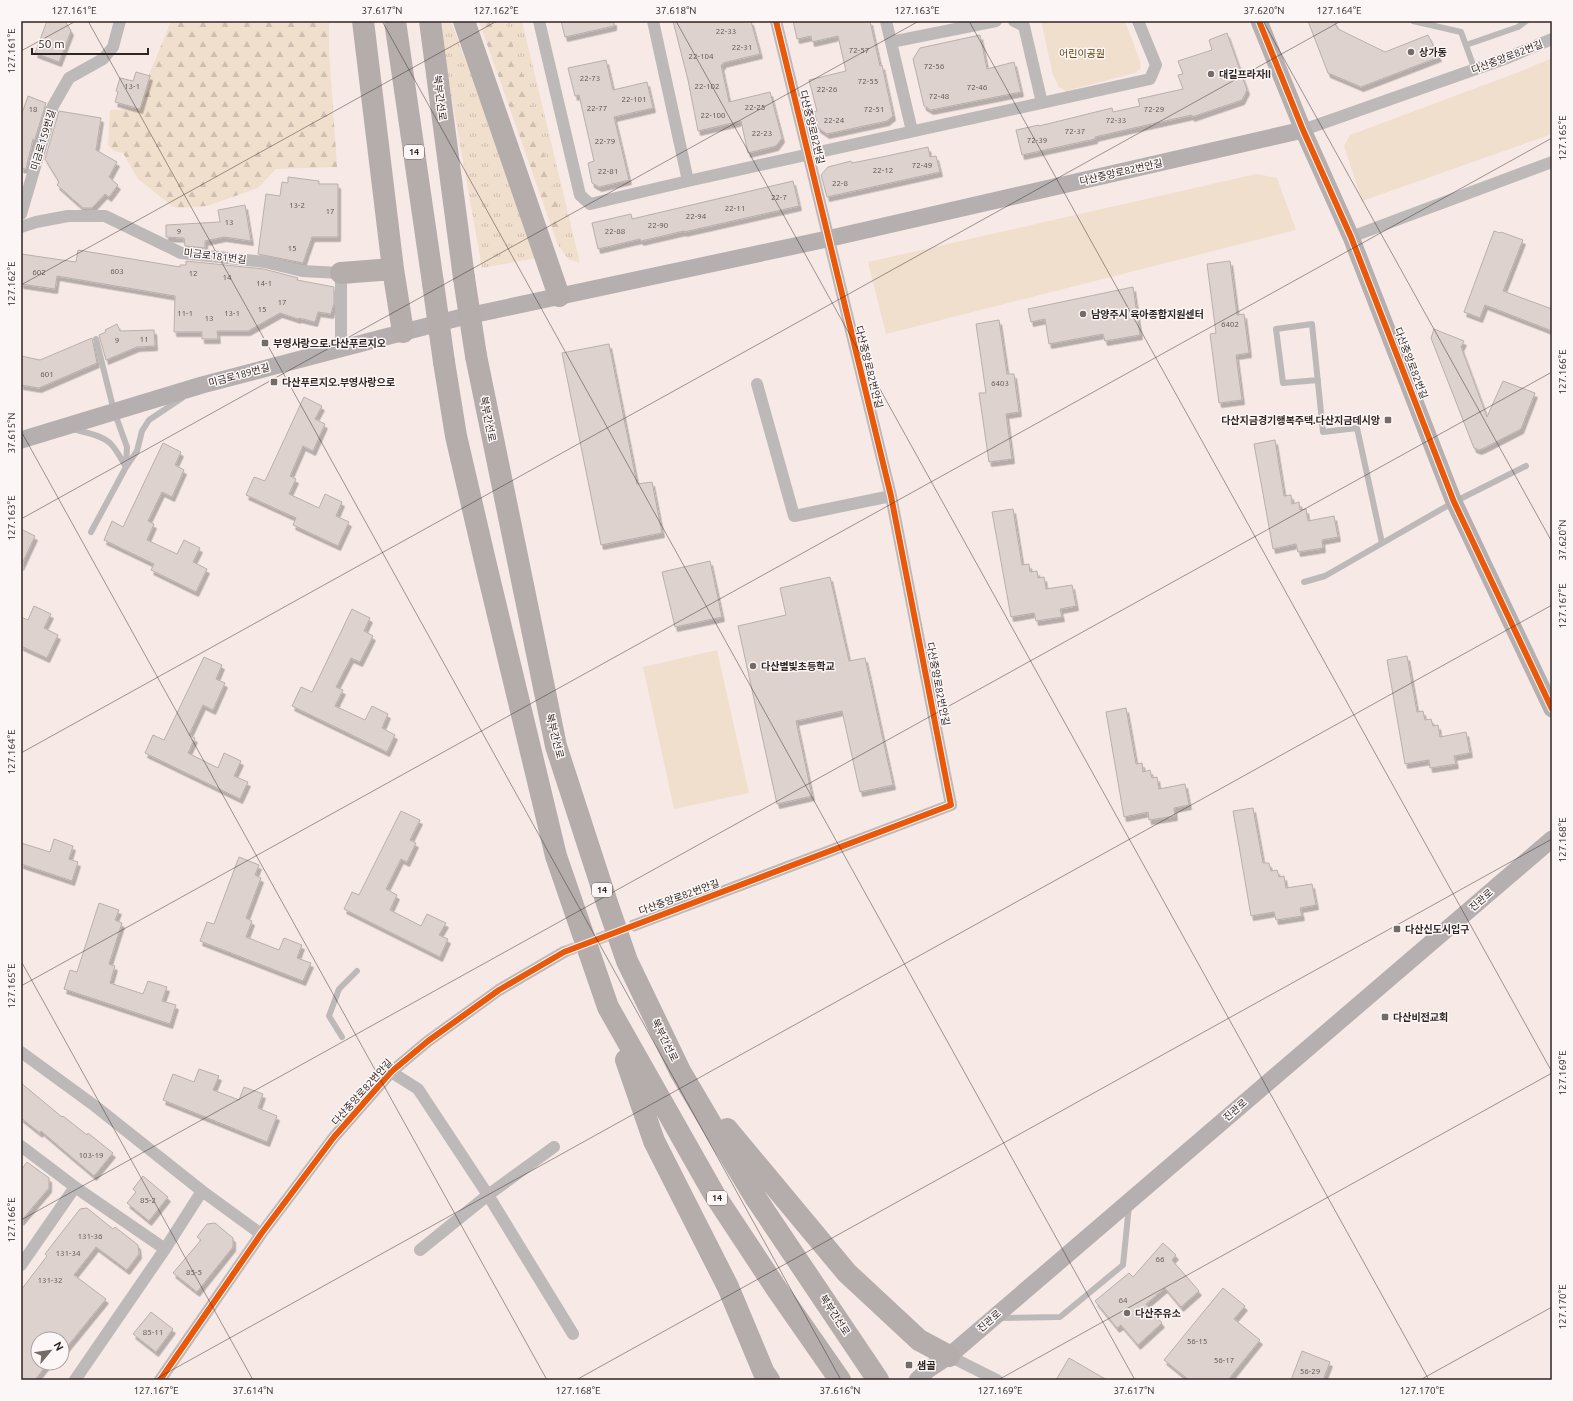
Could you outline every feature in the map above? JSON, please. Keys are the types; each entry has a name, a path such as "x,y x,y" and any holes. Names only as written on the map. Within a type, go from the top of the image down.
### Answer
{"highway":[{"path":"363,21 393,269 403,332"},
{"name":"14","path":"395,21 456,436 556,856 608,1008 714,1194 840,1380"},
{"name":"북부간선로","path":"430,21 464,278 476,356 556,746 606,903 627,960 680,1071 755,1198 874,1374"},
{"path":"464,21 559,296"},
{"path":"341,273 393,269"},
{"path":"608,1008 654,1141 728,1287 769,1380"},
{"path":"680,1071 745,1152 847,1272 919,1340 949,1356"}],"street":[{"name":"미금로159번길","path":"21,214 53,106 69,78 103,59 113,47 120,21"},
{"name":"다산중앙로82번길","path":"539,21 580,195 590,204 1150,79 1156,65 1138,21"},
{"path":"654,21 688,181"},
{"name":"다산중앙로82번길","path":"776,21 809,154 827,239"},
{"path":"886,21 912,131"},
{"path":"891,42 996,21"},
{"path":"1014,21 1024,26 1042,103"},
{"name":"다산중앙로82번길","path":"1259,21 1303,130 1352,237 1454,502 1552,709"},
{"name":"다산중앙로82번길","path":"1303,130 1475,70 1552,39"},
{"name":"다산중앙로82번안길","path":"635,924 951,805 891,496 827,239 1303,130"},
{"path":"1352,237 1552,162"},
{"name":"미금로181번길","path":"21,227 36,222 68,216 105,216 182,253 265,262 302,271 341,273"},
{"name":"미금로189번길","path":"21,440 202,385 458,318 827,239"},
{"path":"341,273 341,348"},
{"path":"758,384 794,516 891,496"},
{"name":"진관로","path":"917,1380 929,1369 949,1356 1552,839"},
{"name":"다산중앙로82번안길","path":"162,1379 262,1234 334,1137 391,1072 428,1041 499,990 564,952"},
{"path":"21,1052 95,1106 202,1191 262,1234"},
{"path":"391,1072 418,1089 488,1195 573,1334"},
{"path":"21,1146 75,1187 165,1249"},
{"path":"420,1250 488,1195 554,1147"},
{"path":"21,1265 75,1187"},
{"path":"75,1380 165,1249 202,1191"},
{"path":"949,1356 997,1380"}],"lane":[{"path":"1413,21 1461,32 1475,70"},
{"path":"1466,45 1518,27 1526,21"},
{"path":"1318,380 1283,383 1276,329 1312,324 1318,380 1323,432 1357,428 1382,543"},
{"path":"96,339 114,411 127,447 126,467"},
{"path":"90,532 126,467 137,451 142,431 149,420 202,385"},
{"path":"67,427 110,442 126,467"},
{"path":"1304,582 1325,576 1454,502 1526,466"},
{"path":"342,1037 329,1016 339,989 357,971"},
{"path":"993,1318 1060,1317 1124,1265 1130,1201"}],"green space":[{"path":"171,21 329,21 329,51 337,167 276,169 258,188 207,206 178,208 172,206 138,179 123,153 114,151 108,145 110,110 135,109"},
{"path":"438,21 451,21 537,258 482,268"},
{"path":"479,21 522,21 580,263 568,259 558,245"},
{"path":"479,21 505,21 524,79 564,230 563,239 555,236"},
{"name":"어린이공원","path":"1041,21 1125,21 1140,61 1141,68 1135,73 1066,91 1059,87 1053,75"},
{"path":"1552,58 1552,134 1362,201 1344,146 1350,135 1519,72"},
{"path":"1256,174 1277,178 1296,230 886,334 868,262"},
{"path":"717,650 749,793 674,809 643,667"}],"building":[{"path":"47,21 65,21 71,31 59,62 35,53"},
{"path":"561,21 614,21 614,26 565,37"},
{"path":"673,21 751,21 760,54 723,63 723,65 721,65 729,102 770,92 782,138 776,146 748,153 741,121 698,131 688,80"},
{"path":"793,21 870,21 880,66 882,65 893,116 887,121 827,134 818,128 814,112 817,111 809,80 846,71 838,36 812,42 811,36 797,39"},
{"name":"상가동","path":"1308,21 1334,21 1338,29 1385,52 1428,35 1439,57 1361,87 1328,73"},
{"path":"1227,33 1247,90 1242,100 1192,117 1192,115 1138,127 1095,137 1095,139 1022,155 1016,130 1039,126 1112,108 1113,112 1140,106 1138,99 1183,89 1178,75 1183,74 1178,61 1212,50 1209,40"},
{"path":"980,35 987,69 1014,62 1021,92 931,110 924,106 913,59 920,48"},
{"path":"606,60 613,90 647,82 653,108 614,117 629,180 599,187 592,183 588,163 594,161 579,95 575,96 568,68"},
{"path":"136,72 150,76 140,109 115,102 118,92 116,91 120,78 133,81"},
{"path":"28,96 46,103 34,142 33,139 26,169 21,168 21,116"},
{"path":"59,111 101,118 96,150 117,162 109,177 118,185 109,197 105,194 92,208 83,208 57,185 59,182 45,159"},
{"path":"928,147 930,157 936,156 940,172 827,197 821,175 828,167 851,161 852,163"},
{"path":"288,177 319,181 319,184 338,184 338,237 312,237 303,263 258,254 266,194 280,196 282,182 288,183"},
{"path":"793,181 799,206 684,232 641,241 640,239 598,249 592,223 631,214 632,219"},
{"path":"245,205 251,241 224,237 205,241 205,248 185,246 184,238 166,237 166,225 220,222 218,210"},
{"path":"1494,231 1523,240 1503,291 1552,309 1552,331 1485,305 1480,318 1464,312"},
{"path":"78,250 180,267 180,265 186,265 186,261 264,269 298,278 297,280 334,287 334,303 331,314 318,312 315,322 298,319 280,313 248,331 217,331 218,339 202,339 202,332 174,332 175,296 57,276 55,289 21,284 21,254 76,262"},
{"path":"1230,261 1237,315 1244,314 1249,353 1236,355 1242,400 1219,403 1210,334 1216,333 1207,264"},
{"name":"남양주시 육아종합지원센터","path":"1133,287 1140,335 1105,341 1103,334 1049,344 1045,319 1031,322 1028,309"},
{"path":"999,320 1007,374 1014,374 1019,412 1006,414 1012,459 989,462 979,393 986,393 976,324"},
{"path":"117,324 120,331 154,330 155,346 137,347 106,360 99,335"},
{"path":"1434,329 1464,341 1461,347 1487,417 1503,381 1535,393 1521,429 1484,448 1479,450 1474,448 1431,338"},
{"path":"92,338 97,363 39,388 21,385 21,356 40,360"},
{"path":"609,344 637,484 652,482 662,533 601,545 562,353"},
{"path":"304,397 322,406 315,419 325,424 313,451 303,446 290,476 296,479 289,494 319,508 325,494 342,502 336,516 349,522 338,546 293,525 296,518 246,495 254,477 265,481"},
{"path":"1275,440 1284,496 1291,495 1292,504 1299,502 1300,510 1306,509 1308,521 1334,516 1338,537 1322,540 1323,548 1298,552 1296,544 1273,549 1254,444"},
{"path":"163,443 181,452 175,465 184,470 172,497 162,492 148,521 154,524 147,540 177,554 184,540 200,548 193,562 207,569 196,592 151,570 154,564 104,540 112,521 123,527"},
{"path":"1013,509 1022,565 1029,564 1030,572 1037,571 1038,578 1044,577 1046,589 1072,585 1076,606 1060,609 1062,617 1036,621 1034,613 1011,617 992,512"},
{"path":"21,529 35,536 21,566"},
{"path":"710,561 722,617 675,627 662,572"},
{"path":"830,577 849,661 865,658 893,785 860,792 842,711 796,721 812,796 777,804 738,626 786,615 780,588"},
{"path":"34,606 51,614 44,628 58,635 47,658 21,646 21,617 28,620"},
{"path":"352,609 370,618 364,631 373,636 360,662 351,658 336,687 343,690 335,706 365,720 372,706 388,714 382,728 395,735 387,752 292,706 301,687 312,692"},
{"path":"1407,656 1417,712 1423,711 1425,720 1431,719 1433,726 1438,725 1440,737 1466,732 1470,753 1454,756 1456,764 1430,768 1429,760 1405,764 1387,660"},
{"path":"204,657 222,665 216,679 225,683 213,710 203,705 189,735 195,738 188,753 218,768 224,753 241,761 234,776 248,782 240,799 145,753 153,735 164,740"},
{"path":"1126,708 1136,764 1142,763 1143,772 1150,770 1152,778 1157,777 1159,789 1185,784 1189,805 1174,808 1175,816 1149,820 1148,812 1124,817 1106,712"},
{"path":"1253,808 1263,863 1269,863 1271,871 1277,870 1279,877 1284,876 1286,888 1312,884 1316,905 1300,908 1302,916 1276,920 1274,912 1251,916 1233,811"},
{"path":"401,811 420,820 410,840 416,843 407,862 401,859 386,889 397,895 390,910 421,926 427,914 446,923 439,935 448,939 440,957 344,909 352,892 359,895"},
{"path":"54,839 73,846 69,859 78,862 72,881 21,864 21,843 50,852"},
{"path":"239,857 259,865 255,875 261,878 246,918 252,921 246,937 279,950 284,938 302,945 297,958 311,963 303,981 200,941 207,922 214,924"},
{"path":"99,903 119,910 115,920 122,923 109,964 115,966 110,983 143,994 148,981 167,987 162,1001 176,1005 170,1024 64,989 70,970 77,972"},
{"path":"199,1069 219,1076 213,1090 239,1100 244,1087 263,1094 258,1108 277,1116 267,1142 163,1100 173,1074 194,1082"},
{"path":"21,1083 62,1117 63,1116 87,1135 88,1133 113,1153 94,1176 41,1131 40,1133 21,1118"},
{"path":"27,1162 49,1178 49,1188 21,1221 21,1170"},
{"path":"143,1176 168,1197 149,1221 127,1203 136,1192 133,1189"},
{"path":"87,1208 113,1229 115,1227 138,1245 139,1254 127,1270 96,1247 74,1275 106,1299 70,1343 70,1331 30,1331 30,1371 42,1371 35,1380 21,1380 21,1290 47,1256 45,1254 80,1209"},
{"path":"215,1223 233,1238 233,1247 197,1292 173,1273 201,1240 197,1237 207,1224"},
{"path":"1163,1243 1176,1255 1172,1260 1199,1291 1181,1307 1165,1288 1146,1304 1162,1323 1138,1345 1121,1325 1117,1328 1095,1301 1129,1273 1133,1277"},
{"path":"1223,1288 1245,1306 1234,1319 1260,1340 1228,1380 1189,1380 1164,1360"},
{"path":"151,1312 173,1329 156,1352 133,1334"},
{"path":"1302,1351 1330,1362 1323,1380 1291,1380"},
{"path":"1069,1358 1107,1380 1056,1380"}],"tunnel":[{"path":"564,952 635,925"}],"cycle path":[{"path":"160,1380 261,1234 334,1137 391,1072 428,1041 499,990 564,952 951,805 891,496 776,21"},
{"path":"1259,21 1303,130 1351,237 1454,502 1552,709"}],"place":[{"name":"상가동","path":"1411,52"},
{"name":"대길프라자II","path":"1211,74"},
{"name":"남양주시 육아종합지원센터","path":"1083,314"},
{"name":"부영사랑으로.다산푸르지오","path":"265,343"},
{"name":"다산푸르지오.부영사랑으로","path":"274,382"},
{"name":"다산지금경기행복주택.다산지금데시앙","path":"1388,420"},
{"name":"다산별빛초등학교","path":"753,666"},
{"name":"다산신도시입구","path":"1397,929"},
{"name":"다산비전교회","path":"1385,1017"},
{"name":"다산주유소","path":"1127,1313"},
{"name":"샘골","path":"909,1365"}]}
